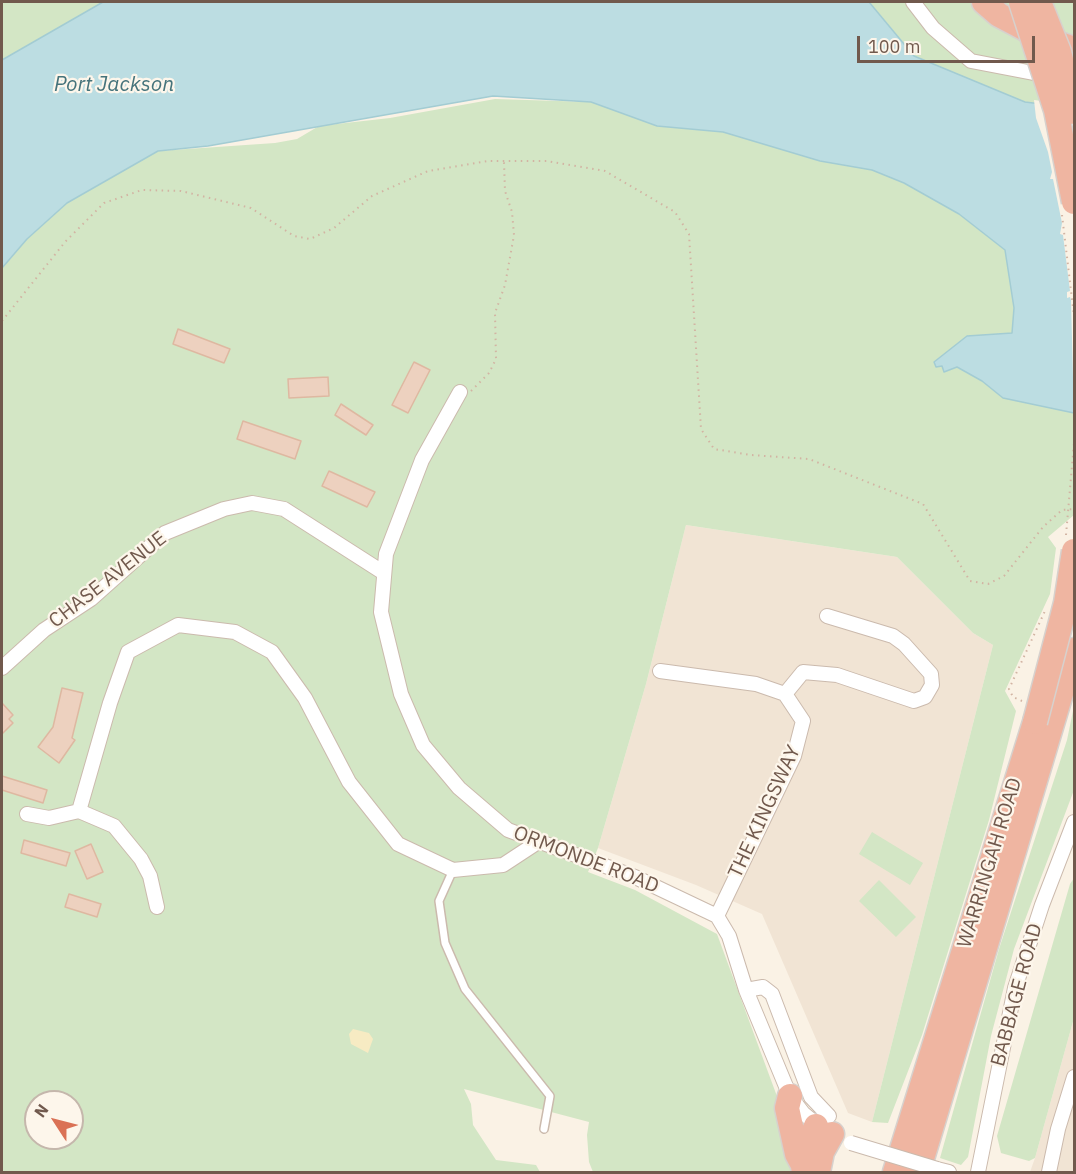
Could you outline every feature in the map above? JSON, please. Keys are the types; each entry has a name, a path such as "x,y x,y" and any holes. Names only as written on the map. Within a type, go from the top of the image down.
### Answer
{"highway":[{"path":"984,2 999,15 1040,37 1074,49"},
{"path":"1021,2 1056,110 1074,202"},
{"path":"1039,2 1059,52 1074,112"},
{"name":"WARRINGAH ROAD","path":"934,1171 1044,724 1066,603 1070,546"},
{"name":"WARRINGAH ROAD","path":"895,1173 918,1095 1044,724 1074,650"},
{"path":"882,1173 918,1095"},
{"path":"790,1096 787,1108 797,1154 808,1170 822,1152 832,1130"}],"street":[{"path":"913,2 933,28 971,61 1074,80"},
{"name":"ORMONDE ROAD","path":"459,395 422,460 386,554 384,573 381,612 401,694 423,745 459,788 508,830 635,877 717,916"},
{"name":"CHASE AVENUE","path":"2,668 44,630 91,599 165,533 224,509 252,502 284,509 384,573"},
{"path":"660,670 756,684 784,694 803,672 837,675 914,700 926,697 932,685 931,674 904,644 893,636 827,616"},
{"path":"79,811 110,703 128,652 178,625 235,632 272,652 305,698 349,782 398,844 453,870 503,865 538,842"},
{"name":"THE KINGSWAY","path":"717,916 797,747 803,721 784,694"},
{"path":"27,814 49,818 79,811 106,821 121,833 150,876 157,907"},
{"name":"BABBAGE ROAD","path":"978,1173 1018,978 1042,905 1074,822"},
{"path":"717,916 729,936 746,990 790,1096 832,1130 934,1171"},
{"path":"746,990 763,987 772,994 811,1097 832,1130"},
{"path":"1048,1173 1058,1129 1074,1077"}],"lane":[{"path":"453,870 439,901 445,943 465,990 550,1096 544,1130"}],"path":[{"path":"2,321 65,242 104,203 142,190 181,191 251,208 294,237 310,239 334,228 372,196 428,171 488,161 547,160 605,171 675,212 689,234 701,429 714,449 751,455 809,459 923,504 970,581 988,584 1004,576 1043,528 1062,510 1074,509"},
{"path":"459,395 464,399 489,373 496,359 495,313 505,285 514,235 512,212 505,191 504,162"},
{"path":"1070,546 1074,443"},
{"path":"1025,649 1048,607"}],"shaded area":[{"path":"686,525 897,557 973,633 993,645 872,1122 848,1113 762,914 696,885 598,848 646,684"},
{"path":"1074,1018 1074,1172 1030,1172 1035,1158"}],"green space":[{"path":"2,2 103,2 2,60"},
{"path":"869,2 1074,2 1074,108 1025,102 914,56"},
{"path":"495,99 591,102 657,126 723,132 820,161 872,170 904,183 959,214 1005,250 1014,308 1012,333 967,336 943,366 944,371 956,367 982,381 1003,398 1074,413 1074,515 1048,537 1056,548 1050,594 1005,691 1016,711 989,820 922,1035 888,1123 872,1122 993,645 973,633 897,557 686,525 646,684 598,848 588,872 635,890 717,934 778,1099 792,1172 593,1172 589,1162 587,1135 589,1122 464,1089 471,1104 473,1125 496,1160 536,1165 540,1172 2,1172 2,268 27,239 67,203 158,151 275,143 297,139 319,126 390,118"},
{"path":"1074,706 1074,790 1014,949 991,1036 968,1157 961,1165 940,1158 999,949 1067,740"},
{"path":"872,832 923,863 910,885 859,854"},
{"path":"1074,878 1074,1018 1035,1158 1029,1161 1001,1153 997,1136 1070,884"},
{"path":"879,880 916,917 896,937 859,901"}],"sand":[{"path":"353,1029 369,1033 373,1039 368,1053 351,1044 349,1034"}],"water":[{"name":"Port Jackson","path":"103,2 869,2 914,56 1025,102 1074,108 1074,413 1003,398 982,381 957,367 944,372 942,366 936,367 934,362 967,336 1012,333 1014,308 1005,250 959,214 904,183 872,170 820,161 723,132 657,126 591,102 493,96 208,146 158,151 67,203 27,239 2,268 2,60"}],"pier":[{"path":"1034,100 1074,105 1074,416 1071,300 1070,297 1067,298 1067,292 1070,291 1063,235 1060,234 1062,223 1053,179 1050,179 1052,172 1048,152 1036,118"}],"building":[{"path":"178,329 230,349 224,363 173,344"},
{"path":"414,362 430,370 408,413 392,405"},
{"path":"328,377 329,396 289,398 288,379"},
{"path":"341,404 373,425 366,435 335,415"},
{"path":"243,421 301,441 295,459 237,439"},
{"path":"329,471 375,492 367,507 322,486"},
{"path":"62,688 83,693 72,738 75,740 59,763 38,747 53,727"},
{"path":"2,703 13,715 9,719 13,723 2,734"},
{"path":"2,776 47,790 43,803 2,790"},
{"path":"24,840 70,853 66,866 21,853"},
{"path":"91,844 103,872 87,879 75,851"},
{"path":"69,894 101,904 97,917 65,907"}]}
